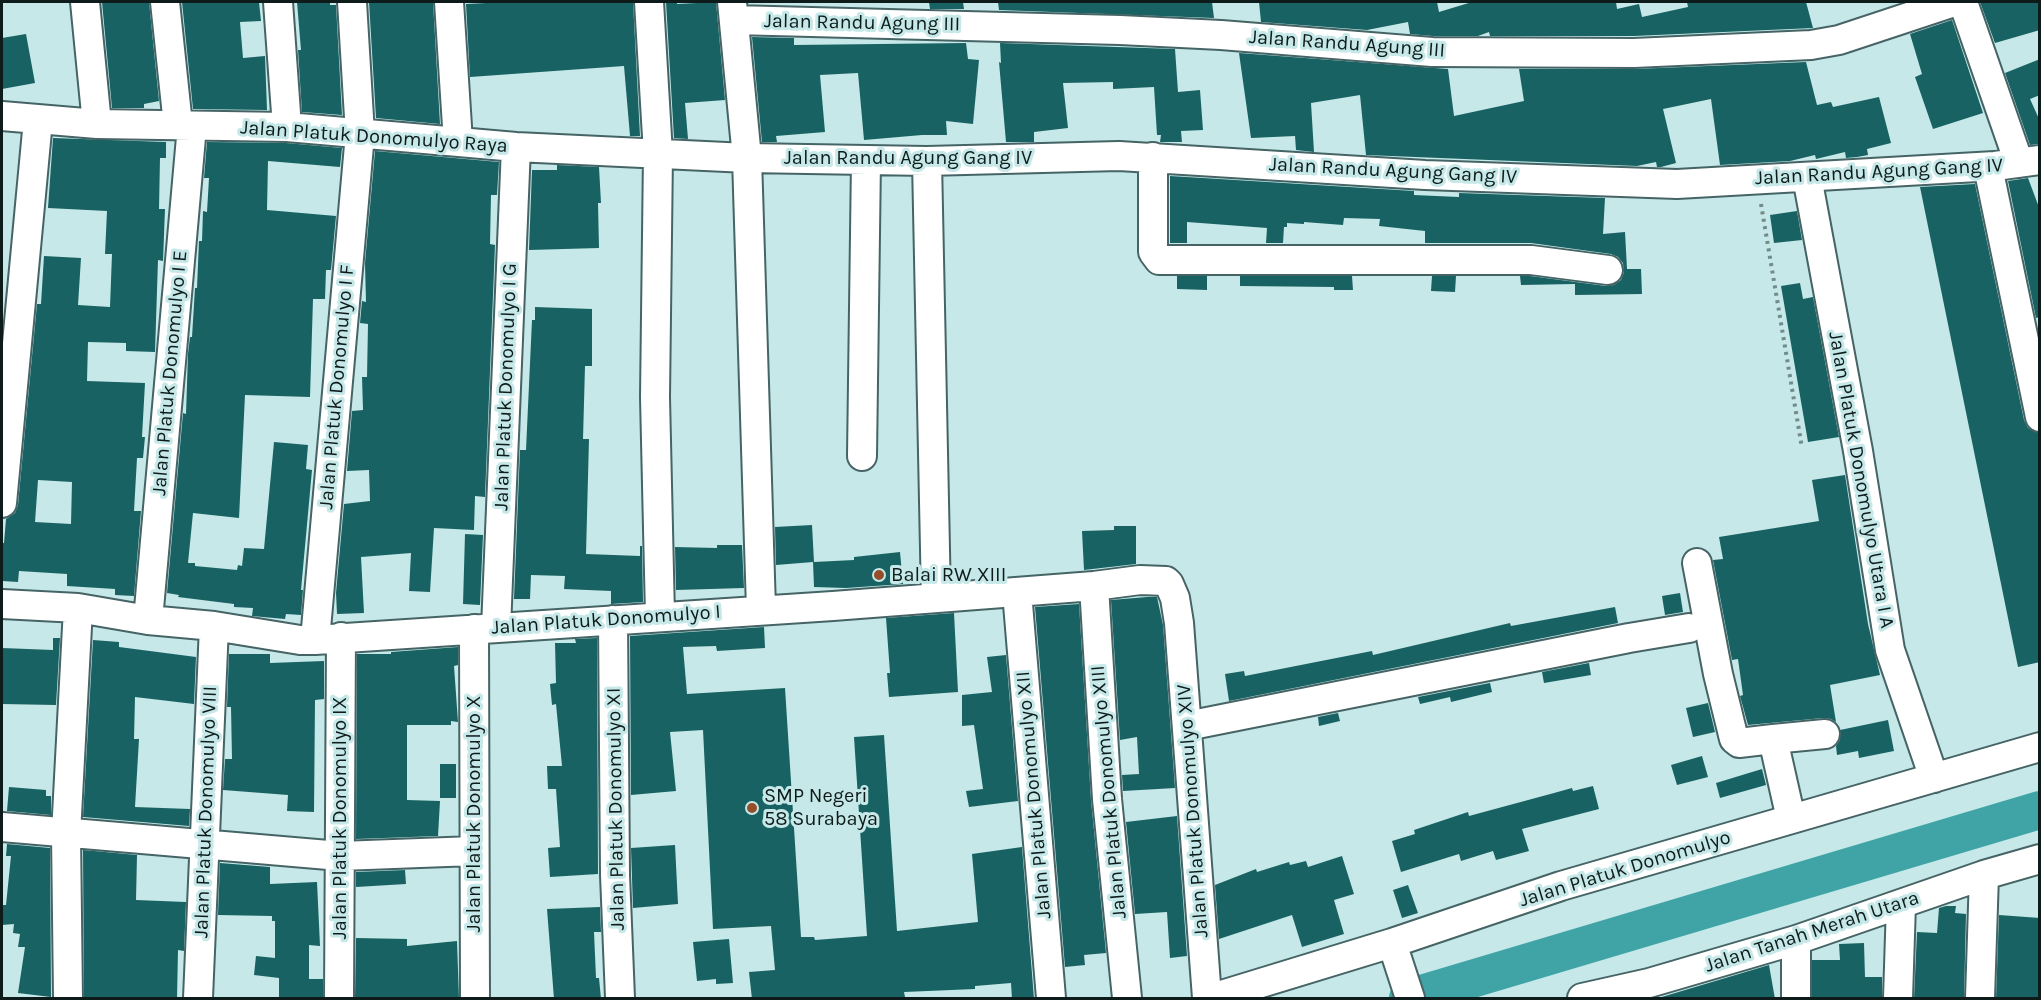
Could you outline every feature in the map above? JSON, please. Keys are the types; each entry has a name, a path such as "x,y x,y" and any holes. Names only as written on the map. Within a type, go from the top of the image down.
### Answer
{"street":[{"path":"86,2 97,124"},
{"name":"Jalan Platuk Donomulyo I E","path":"148,620 185,125 165,2"},
{"path":"278,2 288,127"},
{"name":"Jalan Platuk Donomulyo I F","path":"328,639 360,134 352,2"},
{"path":"449,2 458,142"},
{"path":"649,2 658,154 655,397 660,616"},
{"name":"Jalan Randu Agung III","path":"733,11 1221,35 1432,52 1634,53 1810,45 1839,40 1954,2"},
{"path":"1963,2 2029,162"},
{"path":"733,11 747,158 761,609"},
{"name":"Jalan Platuk Donomulyo Raya","path":"2,116 97,124 288,127 516,147 747,158"},
{"path":"2,503 38,120"},
{"name":"Jalan Platuk Donomulyo I G","path":"485,628 516,147"},
{"name":"Jalan Randu Agung Gang IV","path":"747,158 927,161 1119,156 1425,175 1677,184 2029,162"},
{"path":"1153,157 1154,252 1159,260 1531,260 1608,270"},
{"path":"862,456 866,160"},
{"path":"927,161 936,598"},
{"path":"1988,166 2040,417"},
{"name":"Jalan Platuk Donomulyo Utara I A","path":"1807,177 1856,440 1890,650 1934,778"},
{"path":"1697,564 1718,674 1734,739 1739,743 1825,734"},
{"name":"Jalan Platuk Donomulyo I","path":"2,604 78,608 148,620 214,626 300,640 936,598 1094,586 1140,580 1166,581 1169,584 1175,598 1179,624"},
{"name":"Jalan Platuk Donomulyo XIII","path":"1094,586 1107,799 1127,999"},
{"name":"Jalan Platuk Donomulyo XII","path":"1017,592 1051,999"},
{"path":"68,999 66,834 78,608"},
{"name":"Jalan Platuk Donomulyo XI","path":"613,620 615,875 620,999"},
{"name":"Jalan Platuk Donomulyo XIV","path":"1179,624 1213,998"},
{"name":"Jalan Platuk Donomulyo VIII","path":"198,999 214,626"},
{"name":"Jalan Platuk Donomulyo X","path":"475,999 474,851 485,628"},
{"path":"1187,726 1617,640 1689,628"},
{"name":"Jalan Platuk Donomulyo IX","path":"328,639 340,856 339,999"},
{"path":"1773,738 1791,819"},
{"name":"Jalan Platuk Donomulyo","path":"1213,998 1394,950 1561,886 2040,747"},
{"path":"2,827 340,856 474,851"},
{"name":"Jalan Tanah Merah Utara","path":"1582,999 1649,991 1984,875 2040,859"},
{"path":"1980,999 1984,875"},
{"path":"1213,998 1232,976 1535,880 1553,882 1561,886"},
{"path":"1898,999 1901,904"},
{"path":"1796,940 1796,999"},
{"path":"1394,950 1410,999"}],"path":[{"path":"1757,179 1802,448"}],"building":[{"path":"102,2 149,2 159,101 144,104 144,108 112,108"},
{"path":"182,2 259,2 261,21 240,22 243,58 265,56 267,110 193,109"},
{"path":"297,2 330,2 330,5 336,5 342,115 302,112 298,50 301,50"},
{"path":"369,2 433,2 440,124 376,118"},
{"path":"633,2 640,136 630,136 624,66 470,77 466,4"},
{"path":"666,2 677,2 677,4 716,2 725,100 685,103 688,139 674,138"},
{"path":"929,2 963,2 964,9 930,9"},
{"path":"998,2 1212,2 1214,18 999,10"},
{"path":"1259,2 1437,2 1439,12 1472,2 1616,2 1617,9 1639,4 1642,17 1688,7 1687,2 1806,2 1813,28 1634,36 1490,36 1489,32 1478,36 1433,36 1410,34 1408,22 1367,30 1261,22"},
{"path":"1980,2 2040,2 2040,30 1995,43"},
{"path":"1952,20 1983,113 1933,129 1915,77 1922,74 1910,34"},
{"path":"26,34 35,83 2,89 2,38"},
{"path":"752,37 794,38 794,45 966,43 968,59 979,60 973,124 946,121 947,135 864,140 858,73 820,75 825,132 776,136 777,142 762,142"},
{"path":"1000,43 1175,49 1178,92 1200,90 1203,130 1181,131 1182,142 1160,142 1161,135 1157,135 1154,87 1113,89 1113,82 1063,83 1068,128 1034,132 1034,142 1006,142 999,62 1001,63"},
{"path":"1239,53 1448,69 1454,116 1524,101 1519,69 1635,69 1806,62 1817,105 1831,102 1833,107 1879,97 1891,143 1867,149 1868,155 1857,157 1846,158 1845,152 1816,159 1815,155 1790,161 1720,165 1711,99 1663,109 1676,163 1661,167 1657,167 1656,162 1637,166 1366,155 1360,95 1311,103 1314,152 1296,150 1295,136 1251,138"},
{"path":"2040,59 2040,95 2030,99 2040,121 2040,144 2030,145 2005,73"},
{"path":"53,138 166,142 166,158 160,158 159,209 165,209 163,261 158,260 155,352 126,351 126,343 88,342 87,381 145,383 142,437 145,437 143,458 137,458 134,511 141,511 134,596 115,595 115,589 67,586 67,574 19,571 18,582 2,581 2,543 4,543 6,519 15,513 18,505 37,304 41,304 44,256 81,258 78,305 110,307 112,254 105,254 107,211 48,208","holes":["38,480 72,482 71,524 35,522"]},
{"path":"207,142 286,143 342,148 340,167 268,161 267,210 336,216 331,270 326,270 325,299 313,299 310,397 245,395 239,518 193,513 188,563 195,563 195,566 237,570 238,565 242,566 244,548 264,549 274,442 308,445 306,469 312,470 301,590 303,590 301,615 286,614 285,619 252,616 253,608 234,607 234,604 178,597 179,595 167,593 183,413 186,414 188,354 190,337 192,337 195,288 197,288 199,241 202,241 203,211 207,212 209,178 204,178"},
{"path":"375,151 499,162 497,195 491,195 490,244 495,245 485,497 475,496 474,530 434,528 430,592 409,591 411,553 361,557 364,613 337,614 336,593 344,504 370,501 369,470 347,471 352,411 363,410 362,377 367,377 368,324 360,323 362,301 366,302 365,263"},
{"path":"557,165 599,167 601,203 598,203 599,248 529,250 532,170 557,170"},
{"path":"1170,176 1414,191 1414,195 1459,197 1459,193 1605,198 1603,234 1625,232 1627,269 1641,269 1642,294 1575,295 1575,284 1521,285 1520,276 1614,285 1621,280 1624,272 1623,263 1611,254 1531,243 1425,243 1425,231 1379,226 1380,219 1344,218 1343,225 1287,223 1287,227 1284,227 1283,243 1266,243 1267,228 1187,222 1187,243 1170,243"},
{"path":"2028,178 2040,210 2040,317 2036,318 2008,181"},
{"path":"1975,184 2024,420 2028,428 2040,433 2040,662 2018,667 1920,187"},
{"path":"1797,211 1802,240 1774,243 1770,215"},
{"path":"1177,276 1207,276 1207,290 1177,289"},
{"path":"1240,276 1352,276 1353,290 1334,290 1334,287 1240,286"},
{"path":"1432,276 1456,276 1455,292 1431,291"},
{"path":"1800,283 1803,299 1813,297 1839,437 1808,442 1781,286"},
{"path":"535,307 592,309 592,366 585,366 583,439 589,439 586,554 640,556 640,546 642,546 643,602 611,604 611,591 564,589 565,576 531,575 530,599 514,599 520,450 526,450 532,320 535,320"},
{"path":"1845,475 1868,624 1880,675 1830,685 1836,722 1823,718 1748,725 1740,696 1743,695 1738,659 1732,660 1713,560 1723,559 1719,537 1819,521 1812,480"},
{"path":"812,525 814,562 854,560 854,557 900,552 903,584 846,588 814,587 813,562 776,565 775,527"},
{"path":"1114,526 1136,526 1136,564 1084,570 1082,531 1114,530"},
{"path":"465,534 483,535 480,605 463,604"},
{"path":"717,545 742,545 744,588 676,590 675,547 717,548"},
{"path":"1680,593 1683,612 1665,615 1662,596"},
{"path":"1157,597 1163,625 1175,788 1123,791 1122,775 1139,774 1137,737 1120,740 1111,600"},
{"path":"1079,604 1091,800 1106,953 1084,955 1085,965 1065,967 1035,607"},
{"path":"1615,607 1618,623 1229,701 1225,674 1244,671 1245,676 1372,651 1373,655 1510,623 1511,626"},
{"path":"954,613 958,692 889,697 887,673 890,673 886,618"},
{"path":"764,627 765,648 717,651 716,646 683,647 687,694 785,688 801,937 814,937 815,940 867,936 854,737 884,735 897,931 978,922 972,854 1022,847 1034,999 1012,999 1011,983 975,986 975,989 904,992 905,997 893,999 752,999 749,972 775,970 771,926 713,929 703,730 670,732 676,791 631,795 630,636"},
{"path":"53,638 60,638 56,705 2,704 2,648 53,650"},
{"path":"597,638 598,874 550,877 548,848 560,847 556,789 548,789 547,766 562,766 556,704 552,705 550,684 556,683 555,643 576,643 575,639"},
{"path":"93,640 119,642 119,647 196,657 194,704 135,697 134,739 139,739 135,807 190,809 189,826 83,817"},
{"path":"458,647 458,665 454,666 458,722 451,721 451,725 407,725 407,800 440,801 438,836 356,839 357,654 391,654 391,652"},
{"path":"229,654 270,654 270,663 324,661 324,699 315,700 314,812 287,811 288,795 223,790 225,759 232,759 231,707 227,707"},
{"path":"1006,655 1018,801 969,807 966,791 983,789 974,725 962,726 962,695 992,692 987,657"},
{"path":"1589,663 1591,675 1544,683 1542,672"},
{"path":"1490,683 1492,692 1451,702 1450,697 1420,704 1418,697"},
{"path":"1708,703 1715,732 1693,737 1686,708"},
{"path":"1338,713 1340,721 1319,726 1318,717"},
{"path":"1888,720 1894,751 1859,758 1858,751 1837,755 1836,746 1840,740 1840,730"},
{"path":"1702,756 1708,777 1677,785 1671,765"},
{"path":"440,764 456,764 456,798 440,798"},
{"path":"1762,769 1766,785 1720,798 1716,783"},
{"path":"1593,786 1599,809 1522,829 1529,851 1496,860 1493,851 1461,861 1459,854 1401,872 1392,841 1415,834 1414,830 1468,812 1469,816 1572,788 1573,791"},
{"path":"9,787 46,790 46,796 51,796 51,815 7,811"},
{"path":"1177,816 1187,956 1170,958 1167,912 1135,914 1126,822"},
{"path":"7,844 50,848 51,997 18,993 25,947 18,947 20,934 13,933 14,924 2,925 2,905 6,905 11,856 6,856"},
{"path":"675,845 678,904 633,908 631,848"},
{"path":"83,850 137,855 136,900 186,902 184,951 178,950 177,999 84,999"},
{"path":"1342,856 1354,894 1334,900 1344,934 1302,947 1292,915 1219,939 1215,885 1256,869 1257,872 1289,862 1290,865 1306,861 1308,867"},
{"path":"220,863 270,867 270,884 317,882 320,946 309,945 309,979 323,979 323,999 279,999 279,978 254,975 256,956 275,958 275,921 272,921 272,916 218,915"},
{"path":"405,870 406,884 356,887 356,872"},
{"path":"1408,885 1418,913 1402,918 1393,890"},
{"path":"1956,906 1955,913 1966,914 1964,999 1914,999 1917,932 1937,933 1939,908"},
{"path":"600,907 601,932 594,932 596,978 599,978 601,999 554,999 547,909"},
{"path":"1999,915 2040,918 2040,999 1996,999"},
{"path":"356,938 407,939 407,946 457,941 459,999 355,999"},
{"path":"729,939 733,983 716,984 716,979 697,981 693,942"},
{"path":"1864,943 1865,977 1882,977 1882,999 1812,999 1812,960 1840,960 1839,944"},
{"path":"1769,965 1775,999 1655,999"}],"waterway":[{"path":"1408,998 2040,810"}],"place":[{"name":"Balai RW XIII","path":"879,575"},
{"name":"SMP Negeri 58 Surabaya","path":"752,808"}]}
